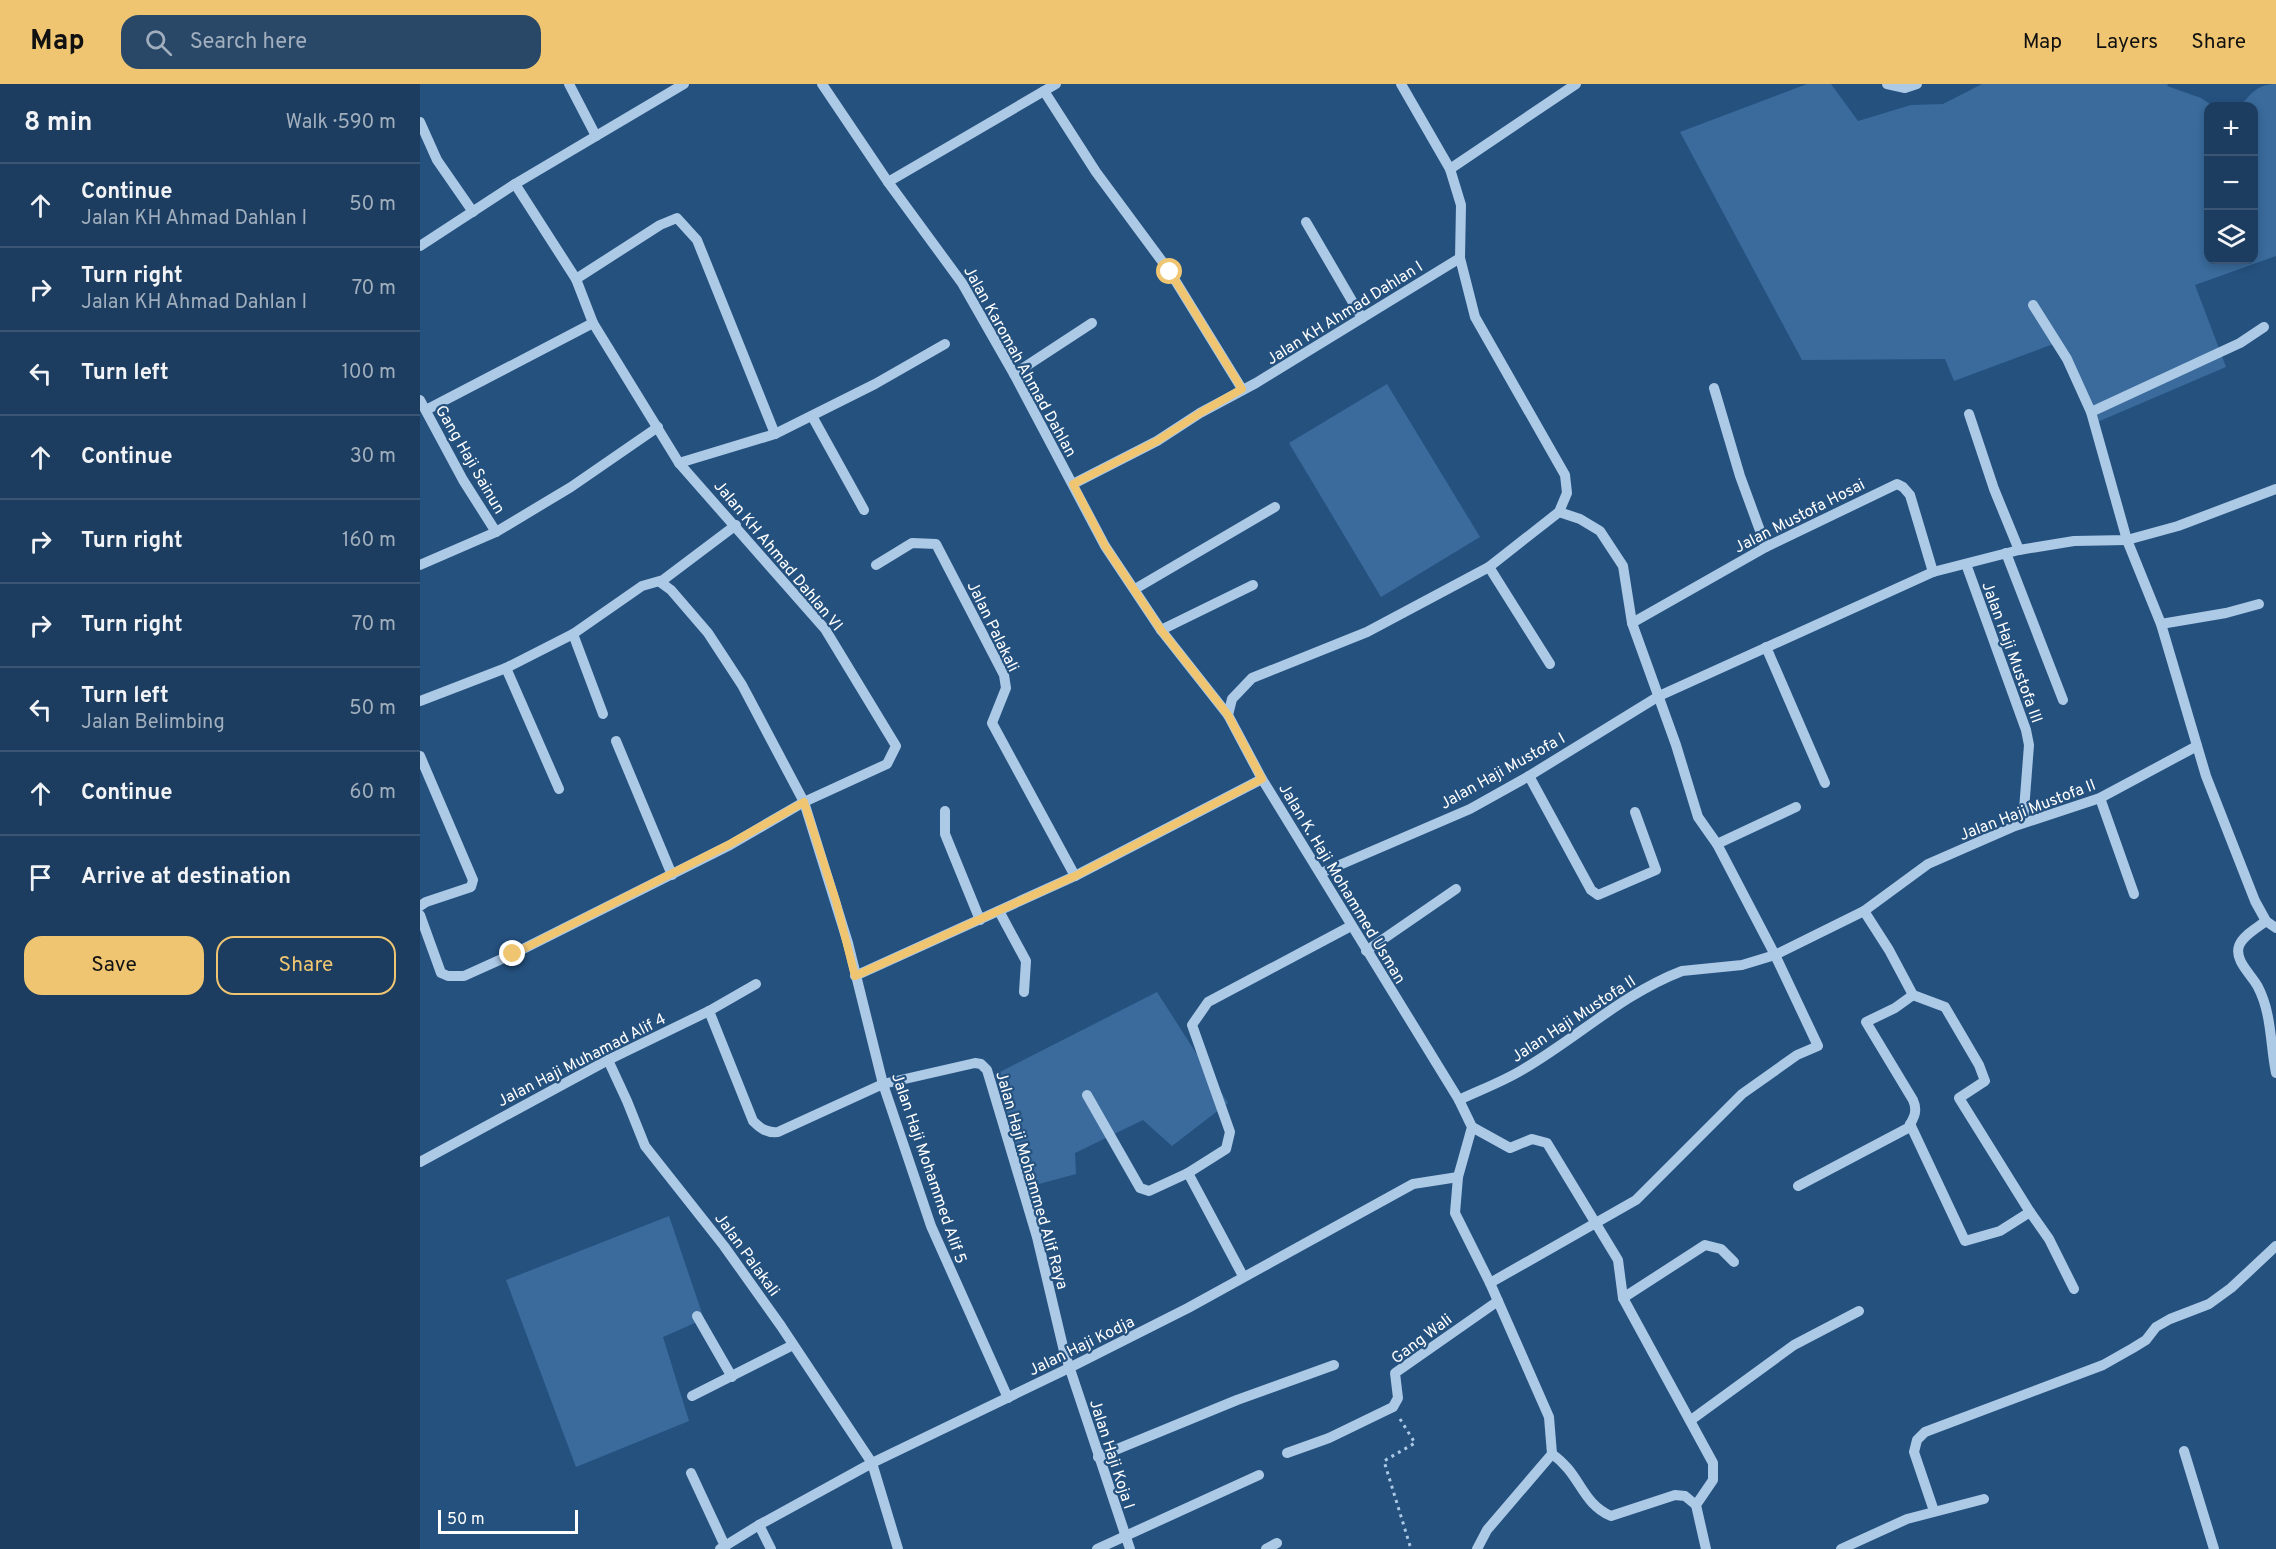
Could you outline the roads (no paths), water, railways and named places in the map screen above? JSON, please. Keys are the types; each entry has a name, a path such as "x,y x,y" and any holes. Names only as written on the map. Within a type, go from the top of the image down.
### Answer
{"street":[{"path":"569,84 596,136"},
{"path":"420,246 515,184 684,84"},
{"name":"Jalan Karomah Ahmad Dahlan","path":"822,84 888,182 962,283 1014,374 1105,546 1161,630 1228,715"},
{"path":"888,182 1056,84"},
{"path":"1228,715 1232,699 1252,678 1367,632 1489,567 1559,512 1567,493 1564,475 1475,317 1460,258 1461,205 1450,169 1401,84"},
{"path":"1450,169 1576,84"},
{"path":"1887,84 1905,88 1917,84"},
{"path":"1044,91 1096,172 1170,272 1242,389"},
{"path":"420,122 437,160 473,213"},
{"name":"Jalan KH Ahmad Dahlan VI","path":"515,184 576,279 593,323 679,463 736,525 825,629 896,746 887,764 804,802"},
{"path":"576,279 660,225 677,218 697,240 775,434"},
{"path":"1306,222 1362,318"},
{"name":"Jalan KH Ahmad Dahlan I","path":"1073,484 1157,441 1460,258"},
{"path":"2033,305 2067,359 2091,412 2127,540 2161,624 2214,797 2255,901 2266,921 2276,928"},
{"path":"426,410 593,323"},
{"path":"1014,374 1092,323"},
{"path":"2091,412 2240,343 2264,327"},
{"path":"679,463 775,434 875,384 945,344"},
{"path":"1714,388 1743,485 1766,547"},
{"name":"Gang Haji Sainun","path":"420,400 459,472 496,532"},
{"path":"1969,414 1994,489 2019,550"},
{"path":"812,416 864,510"},
{"path":"420,565 496,532 571,487 658,427"},
{"name":"Jalan Mustofa Hosai","path":"1632,623 1766,547 1897,484 1910,495 1934,572"},
{"name":"Jalan Haji Mustofa I","path":"1321,873 1470,809 1529,776 1659,696 1934,572 2019,550 2074,541 2127,540 2178,526 2276,489"},
{"path":"1135,589 1275,507"},
{"path":"1490,1283 1636,1200 1742,1094 1797,1055 1818,1046 1775,955 1717,844 1698,817 1676,745 1632,623 1623,566 1600,531 1580,519 1559,512"},
{"path":"420,701 506,668 573,634 642,586 660,582 736,525"},
{"name":"Jalan Palakali","path":"876,565 912,543 936,544 1004,675 1006,688 992,723 1075,876"},
{"path":"2006,553 2064,700"},
{"name":"Jalan Haji Mustofa III","path":"1966,564 2026,730 2029,746 2023,823"},
{"path":"1489,567 1550,664"},
{"name":"Jalan Haji Mohammed Alif 5","path":"660,582 671,590 708,633 742,685 804,802 836,901 883,1084 931,1226 1008,1398"},
{"path":"1161,630 1253,585"},
{"path":"2161,624 2226,613 2259,604"},
{"path":"573,634 603,714"},
{"path":"1766,647 1825,783"},
{"path":"506,668 559,789"},
{"name":"Jalan K. Haji Mohammed Usman","path":"1228,715 1262,779 1459,1100 1472,1127"},
{"path":"616,741 672,875"},
{"name":"Jalan Haji Mustofa II","path":"1459,1100 1521,1071 1627,998 1673,974 1742,964 1775,955 1864,911 1928,864 2023,823 2100,798 2197,746"},
{"path":"420,756 473,880 471,887 420,906"},
{"path":"1529,776 1592,890 1598,895 1656,870 1635,812"},
{"path":"855,976 1075,876 1262,779"},
{"path":"2100,798 2134,894"},
{"path":"420,915 441,973 448,976 464,976 672,875 804,802"},
{"path":"1717,844 1796,807"},
{"path":"945,812 945,834 980,920"},
{"path":"1366,951 1456,889"},
{"path":"999,911 1026,961 1023,992"},
{"path":"1864,911 1913,995 1945,1008 1979,1065 1985,1082 1959,1098 2049,1239 2074,1289"},
{"path":"2266,921 2246,937 2238,947 2238,954 2267,1005 2276,1073"},
{"path":"1087,1095 1140,1188 1149,1191 1188,1173 1226,1149 1230,1132 1192,1025 1208,1002 1351,926"},
{"name":"Jalan Haji Muhamad Alif 4","path":"420,1162 608,1060 710,1011 756,984"},
{"path":"1798,1186 1908,1128 1914,1118 1916,1107 1866,1022 1895,1008 1913,995"},
{"name":"Jalan Haji Mohammed Alif Raya","path":"710,1011 753,1121 762,1130 778,1132 883,1084 975,1063 981,1064 987,1070 1037,1237 1070,1368"},
{"name":"Jalan Palakali","path":"608,1060 645,1146 724,1246 872,1463 898,1549"},
{"path":"1910,1124 1965,1241 2000,1231 2030,1212"},
{"path":"1477,1549 1487,1530 1552,1454 1549,1417 1490,1283 1455,1213 1458,1177 1472,1127 1510,1148 1532,1139 1547,1143 1618,1260 1623,1298 1713,1463 1713,1480 1696,1505"},
{"path":"1188,1173 1243,1276"},
{"name":"Jalan Haji Kodja","path":"723,1548 759,1525 872,1463 1070,1368 1188,1308 1413,1184 1458,1177"},
{"path":"1623,1298 1705,1245 1721,1249 1734,1262"},
{"path":"1934,1511 1914,1452 1917,1440 1925,1432 2103,1365 2146,1340 2156,1327 2170,1319 2210,1304 2231,1288 2276,1246"},
{"name":"Gang Wali","path":"1287,1453 1329,1438 1393,1407 1398,1398 1395,1373 1498,1301"},
{"path":"1691,1420 1794,1345 1859,1311"},
{"path":"697,1316 732,1377"},
{"path":"692,1396 793,1345"},
{"path":"1098,1457 1237,1400 1334,1365"},
{"name":"Jalan Haji Koja I","path":"1070,1368 1130,1549"},
{"path":"2184,1451 2214,1549"},
{"path":"1552,1454 1565,1463 1576,1477 1592,1505 1611,1516 1675,1495 1685,1496 1696,1505 1706,1549"},
{"path":"691,1473 723,1548"},
{"path":"1097,1549 1259,1475"},
{"path":"1841,1549 1860,1545 1907,1519 1984,1499"},
{"path":"759,1525 771,1549"},
{"path":"1266,1549 1277,1543"}]}
